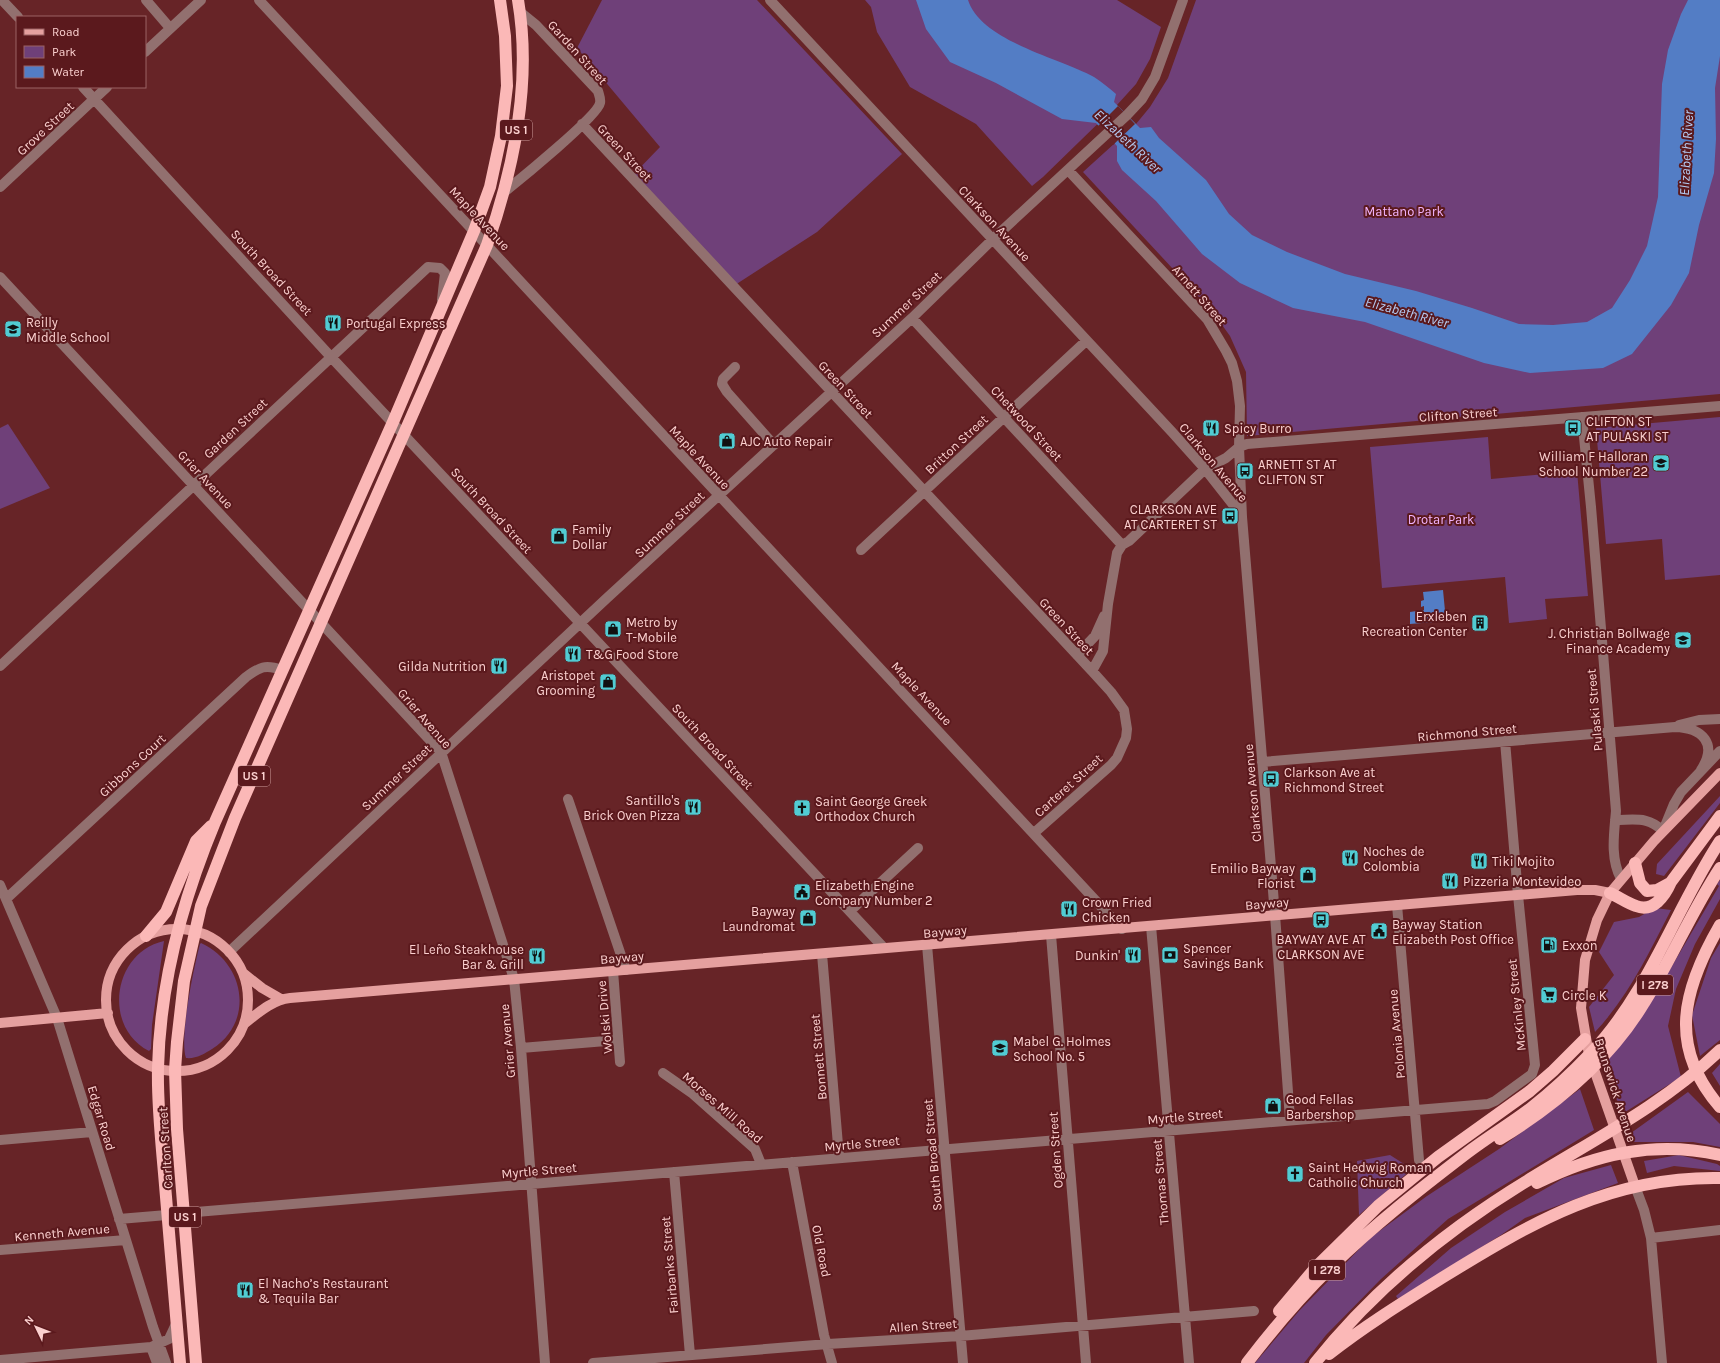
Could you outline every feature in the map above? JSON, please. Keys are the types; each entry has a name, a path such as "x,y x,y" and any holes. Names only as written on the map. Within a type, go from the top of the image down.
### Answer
{"highway":[{"name":"US 1","path":"178,929 190,888 215,822 393,422 474,231 490,187 501,136 507,86 505,36 500,0"},
{"name":"US 1","path":"195,932 206,892 232,824 487,245 511,168 521,101 523,59 518,0"},
{"path":"1610,893 1634,906 1647,907 1659,901 1666,893 1671,882 1720,816"},
{"path":"146,936 160,920 170,903 196,841 215,822"},
{"path":"1420,1190 1468,1152 1549,1093 1574,1071 1602,1040 1619,1019 1638,989 1688,896 1720,841"},
{"path":"1635,863 1640,883 1647,891 1657,890 1671,882"},
{"name":"I 278","path":"1246,1363 1280,1321 1331,1267 1373,1228 1420,1190 1535,1116 1571,1088 1604,1056 1630,1025 1644,1003 1671,956 1697,905 1720,868"},
{"path":"1720,924 1701,961 1688,1002 1685,1019 1686,1041 1694,1068 1709,1093 1720,1107"},
{"name":"Carlton Street","path":"167,1215 158,1068 166,984 178,929"},
{"name":"Carlton Street","path":"195,932 182,990 175,1070 177,1129 196,1363"},
{"path":"1246,1363 1282,1307 1317,1266 1363,1220 1423,1169 1536,1087 1586,1042"},
{"path":"1314,1363 1353,1319 1396,1278 1434,1246 1528,1180 1651,1105 1689,1078 1720,1050"},
{"path":"1484,1210 1564,1170 1591,1160 1617,1153 1667,1148 1699,1150 1720,1155"},
{"path":"1318,1363 1366,1325 1503,1241 1577,1204 1635,1186 1669,1180 1720,1178"},
{"name":"US 1","path":"167,1215 179,1362"}],"main road":[{"name":"Brunswick Avenue","path":"1635,1186 1592,1065 1586,1042 1581,1008 1585,960 1594,926 1610,893 1663,831 1720,773"},
{"name":"Bayway","path":"244,1024 266,1007 281,999 1518,895 1582,890 1595,890 1610,893"},
{"path":"242,972 249,996 244,1024 233,1043 220,1056 197,1067 175,1070 158,1068 140,1062 122,1047 112,1030 108,1013 109,986 115,967 131,946 146,936 160,931 178,929 195,932 213,940 228,952 242,972 262,988 281,999"},
{"path":"0,1023 108,1013"}],"street":[{"path":"2,0 17,16"},
{"path":"146,0 170,28"},
{"path":"146,51 202,0"},
{"name":"Maple Avenue","path":"259,0 718,496 1122,929"},
{"name":"Clarkson Avenue","path":"770,0 1205,469 1242,517 1275,916 1290,1120"},
{"name":"Summer Street","path":"228,952 441,752 912,318 993,239 1127,115 1142,99 1161,65 1183,0"},
{"name":"Garden Street","path":"504,193 534,169 582,124 598,108 600,103 598,91 536,25 520,12"},
{"name":"South Broad Street","path":"83,88 331,357 884,948"},
{"name":"Grove Street","path":"0,187 106,88"},
{"name":"Green Street","path":"582,124 830,392 1092,671"},
{"name":"Arnett Street","path":"1068,170 1207,319 1218,335 1232,363 1237,381 1240,406 1239,447 1242,517"},
{"name":"Garden Street","path":"0,666 428,267 440,268 445,273 440,312"},
{"name":"Grier Avenue","path":"0,277 194,484 441,752 514,979 532,1184 545,1363"},
{"name":"Chetwood Street","path":"912,318 1122,545"},
{"name":"Britton Street","path":"861,550 1086,340"},
{"path":"736,367 723,379 722,384 727,392 774,445"},
{"name":"Clifton Street","path":"1205,469 1226,458 1239,447 1247,444 1720,406"},
{"name":"Pulaski Street","path":"1582,417 1616,811 1613,833 1615,863 1621,879"},
{"path":"1092,671 1103,651 1108,604 1118,553 1122,545 1129,541 1205,469"},
{"path":"1077,655 1095,636 1108,604"},
{"name":"Gibbons Court","path":"6,898 246,677 254,671 266,666 271,666 282,670"},
{"name":"Carteret Street","path":"1034,833 1118,758 1126,738 1127,728 1124,710 1111,692 1092,671"},
{"name":"Richmond Street","path":"1262,762 1675,727 1699,720 1720,719"},
{"name":"Richmond Street","path":"1675,727 1694,730 1706,740 1708,754 1707,760 1701,770"},
{"name":"McKinley Street","path":"1505,741 1518,895 1535,1065 1532,1074"},
{"path":"1615,820 1648,820 1663,831 1677,798 1720,751"},
{"path":"568,799 626,970"},
{"path":"850,912 918,848"},
{"name":"Edgar Road","path":"0,885 57,1018 126,1240 155,1346 166,1363"},
{"name":"Polonia Avenue","path":"1397,905 1416,1109 1419,1160"},
{"name":"Thomas Street","path":"1151,926 1189,1363"},
{"name":"Ogden Street","path":"1051,935 1086,1363"},
{"name":"South Broad Street","path":"927,945 963,1363"},
{"name":"Bonnett Street","path":"822,954 839,1157"},
{"name":"Wolski Drive","path":"613,971 620,1062"},
{"path":"521,1048 618,1040"},
{"name":"Morses Mill Road","path":"663,1073 693,1094 755,1149 761,1164"},
{"name":"Myrtle Street","path":"184,1213 839,1157 1488,1104 1495,1101 1532,1074"},
{"path":"0,1140 92,1132"},
{"name":"Old Road","path":"792,1162 824,1334 832,1363"},
{"name":"Fairbanks Street","path":"674,1172 690,1355"},
{"name":"Brunswick Avenue","path":"1635,1186 1644,1210 1651,1238 1662,1363"},
{"path":"119,1218 167,1215"},
{"path":"1651,1238 1720,1230"},
{"name":"Kenneth Avenue","path":"0,1250 126,1240"},
{"name":"Allen Street","path":"593,1363 690,1355 701,1359 828,1344 960,1336 1254,1311"},
{"path":"0,1360 155,1346 169,1339 176,1322"},
{"path":"155,1346 157,1363"}],"green space":[{"path":"602,0 757,0 902,154 817,232 735,285 632,176 660,147 577,48"},
{"path":"865,0 1117,0 1161,27 1150,59 1136,84 1117,105 1032,186 976,124 910,87 877,32 871,7"},
{"name":"Mattano Park","path":"1196,0 1720,0 1720,394 1247,436 1246,372 1230,336 1212,311 1083,172 1136,124 1150,107 1168,78"},
{"path":"1720,417 1720,575 1665,580 1662,539 1606,544 1596,428"},
{"path":"8,424 50,488 0,509 0,428"},
{"name":"Drotar Park","path":"1488,437 1491,479 1577,471 1588,596 1545,599 1547,619 1509,623 1505,577 1382,588 1370,447"},
{"path":"1720,796 1720,803 1664,876 1656,874 1657,864"},
{"path":"1720,880 1720,899 1695,944 1676,989 1668,1026 1681,1077 1622,1114 1603,1061 1659,988 1719,886 1717,884"},
{"path":"1655,908 1671,910 1628,989 1595,1032 1589,1007 1614,975 1599,952 1614,922 1639,917"},
{"path":"164,941 152,1025 151,1049 149,1051 134,1040 124,1025 120,1009 120,991 124,974 134,959 147,948"},
{"path":"201,943 216,952 227,964 235,978 239,993 239,1009 235,1024 226,1038 212,1049 197,1057 186,1058 184,1035 188,1002 194,969"},
{"path":"1720,943 1720,1040 1700,1056 1692,1015 1711,958"},
{"path":"1720,1064 1720,1086 1712,1073"},
{"path":"1580,1089 1594,1130 1448,1219 1381,1279 1326,1335 1304,1363 1255,1363 1299,1311 1370,1238 1427,1196 1499,1149"},
{"path":"1688,1092 1720,1124 1720,1147 1693,1142 1633,1142 1631,1133"},
{"path":"1390,1155 1412,1169 1359,1215 1357,1161"},
{"path":"1679,1155 1717,1164 1720,1166 1720,1171 1674,1166 1647,1173 1644,1161"},
{"path":"1611,1165 1618,1183 1525,1218 1501,1235 1398,1299 1396,1296 1451,1248 1505,1212 1564,1178"}],"water":[{"name":"Elizabeth River","path":"916,0 968,0 976,14 988,27 1004,37 1023,47 1079,70 1100,81 1116,94 1114,102 1140,128 1151,127 1159,138 1206,180 1229,214 1252,235 1287,252 1345,274 1416,291 1519,324 1553,325 1587,322 1612,308 1630,280 1647,246 1658,197 1662,84 1668,50 1681,14 1688,0 1720,0 1720,56 1715,88 1716,139 1714,173 1699,225 1689,273 1671,305 1632,354 1603,368 1530,373 1484,363 1365,322 1293,308 1240,283 1202,254 1156,201 1122,170 1117,161 1117,146 1096,123 1062,119 996,83 950,62 926,29"},
{"path":"1443,590 1446,621 1410,624 1410,612 1424,610 1424,606 1421,607 1421,601 1424,600 1423,592"}],"pier":[{"path":"1118,106 1135,124 1113,145 1097,127"}],"place":[{"name":"Portugal Express","path":"333,323"},
{"name":"Reilly Middle School","path":"13,329"},
{"name":"Spicy Burro","path":"1211,428"},
{"name":"CLIFTON ST AT PULASKI ST","path":"1573,428"},
{"name":"AJC Auto Repair","path":"727,441"},
{"name":"William F Halloran School Number 22","path":"1661,463"},
{"name":"ARNETT ST AT CLIFTON ST","path":"1245,471"},
{"name":"CLARKSON AVE AT CARTERET ST","path":"1230,516"},
{"name":"Family Dollar","path":"559,536"},
{"name":"Erxleben Recreation Center","path":"1480,623"},
{"name":"Metro by T-Mobile","path":"613,629"},
{"name":"J. Christian Bollwage Finance Academy","path":"1683,640"},
{"name":"T&G Food Store","path":"573,654"},
{"name":"Gilda Nutrition","path":"499,666"},
{"name":"Aristopet Grooming","path":"608,682"},
{"name":"Clarkson Ave at Richmond Street","path":"1271,779"},
{"name":"Santillo's Brick Oven Pizza","path":"693,807"},
{"name":"Saint George Greek Orthodox Church","path":"802,808"},
{"name":"Noches de Colombia","path":"1350,858"},
{"name":"Tiki Mojito","path":"1479,861"},
{"name":"Emilio Bayway Florist","path":"1308,875"},
{"name":"Pizzeria Montevideo","path":"1450,881"},
{"name":"Elizabeth Engine Company Number 2","path":"802,892"},
{"name":"Crown Fried Chicken","path":"1069,909"},
{"name":"Bayway Laundromat","path":"808,918"},
{"name":"BAYWAY AVE AT CLARKSON AVE","path":"1321,920"},
{"name":"Bayway Station Elizabeth Post Office","path":"1379,931"},
{"name":"Exxon","path":"1549,945"},
{"name":"Dunkin'","path":"1133,955"},
{"name":"Spencer Savings Bank","path":"1170,955"},
{"name":"El Leño Steakhouse Bar & Grill","path":"537,956"},
{"name":"Circle K","path":"1549,995"},
{"name":"Mabel G. Holmes School No. 5","path":"1000,1048"},
{"name":"Good Fellas Barbershop","path":"1273,1106"},
{"name":"Saint Hedwig Roman Catholic Church","path":"1295,1174"},
{"name":"El Nacho’s Restaurant & Tequila Bar","path":"245,1290"}]}
